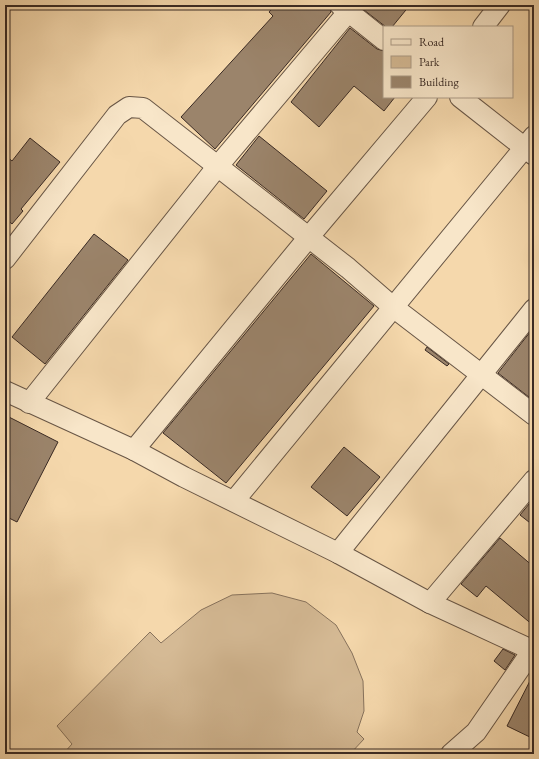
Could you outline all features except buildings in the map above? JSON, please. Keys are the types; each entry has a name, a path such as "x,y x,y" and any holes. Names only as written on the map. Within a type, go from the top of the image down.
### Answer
{"street":[{"path":"484,26 500,5"},
{"path":"29,403 217,167 347,8 383,39"},
{"path":"134,450 308,238 426,98"},
{"path":"234,501 394,307 531,146 461,98"},
{"path":"5,259 117,115 129,107 143,108 394,307 534,415"},
{"path":"338,553 481,373 534,309"},
{"path":"5,391 134,450 338,553 430,603 533,649 476,732 451,754"},
{"path":"430,603 534,480"}],"green space":[{"path":"272,593 306,602 336,625 352,653 363,681 364,711 357,732 364,739 350,754 63,754 72,744 57,726 150,632 161,643 201,610 232,595"}]}
